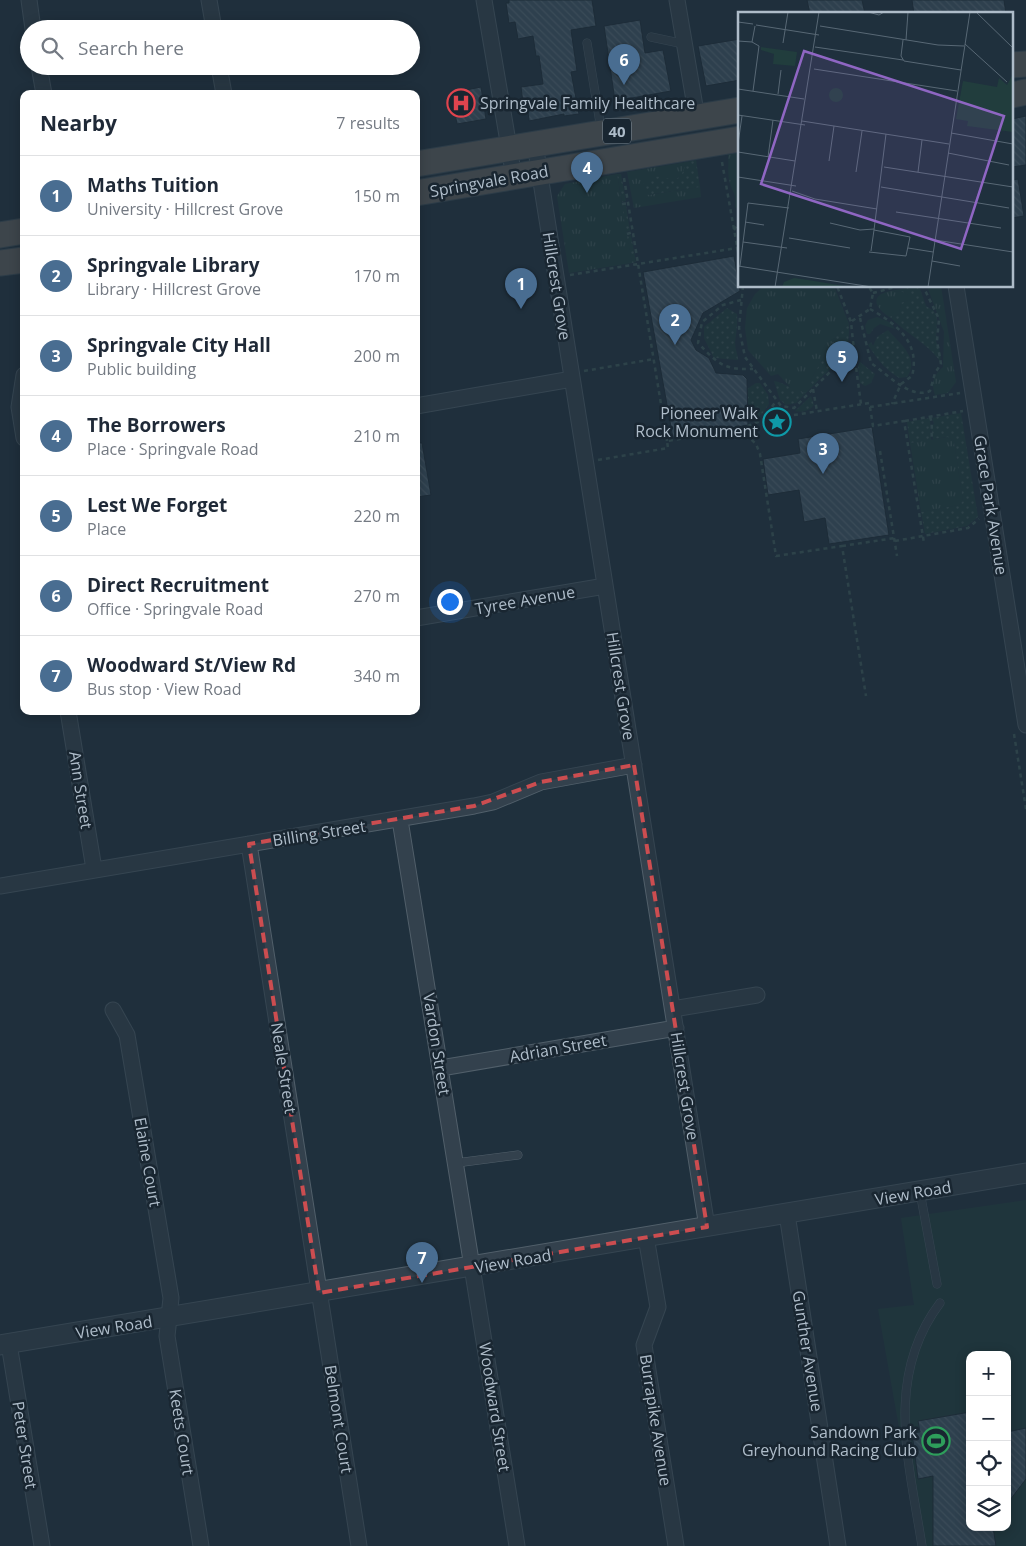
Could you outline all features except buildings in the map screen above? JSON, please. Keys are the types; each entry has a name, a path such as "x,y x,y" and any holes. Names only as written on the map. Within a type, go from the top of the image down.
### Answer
{"highway":[{"name":"Springvale Road","path":"420,163 738,110"},
{"name":"Springvale Road","path":"420,192 738,139"},
{"path":"0,235 20,232"},
{"path":"0,263 20,260"}],"street":[{"path":"28,0 31,20"},
{"path":"209,0 212,20"},
{"path":"484,0 514,176"},
{"path":"677,0 697,118"},
{"path":"41,75 43,90"},
{"path":"221,75 223,90"},
{"name":"Hillcrest Grove","path":"535,144 578,375 605,586 707,1227"},
{"name":"Grace Park Avenue","path":"956,288 1026,725"},
{"path":"420,405 578,375"},
{"path":"20,401 20,413"},
{"name":"Tyree Avenue","path":"420,617 605,586"},
{"name":"Ann Street","path":"69,715 94,869"},
{"name":"Billing Street","path":"0,886 400,820 493,802 542,782 634,765"},
{"name":"Vardon Street","path":"400,820 473,1268"},
{"name":"Neale Street","path":"249,844 319,1293"},
{"path":"673,1010 757,995"},
{"name":"Elaine Court","path":"113,1010 127,1035 171,1298 168,1318"},
{"name":"Adrian Street","path":"441,1068 676,1028"},
{"name":"View Road","path":"5,1344 473,1268 1026,1173"},
{"name":"Gunther Avenue","path":"787,1214 838,1546"},
{"name":"Burrapike Avenue","path":"646,1237 658,1307 644,1345 676,1546"},
{"name":"Woodward Street","path":"473,1268 517,1546"},
{"name":"Belmont Court","path":"319,1293 360,1546"},
{"name":"Keets Court","path":"168,1318 167,1336 201,1546"},
{"name":"Peter Street","path":"5,1344 42,1546"}],"lane":[{"path":"651,37 684,44"},
{"path":"587,43 602,134"},
{"path":"456,1163 518,1154"},
{"path":"920,1192 937,1284"},
{"path":"922,1546 907,1449 904,1411 909,1362 920,1332 940,1303"}],"path":[{"path":"721,155 738,253"},
{"path":"598,460 668,448 624,172"},
{"path":"622,204 628,203"},
{"path":"734,230 738,224"},
{"path":"627,234 633,232"},
{"path":"568,276 737,248"},
{"path":"743,288 739,328 745,357 781,406 794,408 835,367 855,360"},
{"path":"838,288 851,322 862,404"},
{"path":"851,322 860,318 870,309 873,293 869,288"},
{"path":"873,293 892,288"},
{"path":"860,318 871,363 912,393 922,395 930,391 935,373 942,364 937,341 939,319 924,288"},
{"path":"741,300 723,305 702,322 698,343 713,359 732,369 754,369"},
{"path":"870,309 893,322 906,338 915,364 912,376 901,384 892,404"},
{"path":"578,375 654,359"},
{"path":"813,389 817,411"},
{"path":"870,407 960,393"},
{"path":"763,420 776,401"},
{"path":"667,441 740,429 763,420 869,402 873,426 963,411"},
{"path":"789,407 790,416"},
{"path":"930,417 932,422 930,430 932,439"},
{"path":"904,421 924,543"},
{"path":"740,429 756,444 760,454 776,556 968,528 980,518"},
{"path":"880,450 897,556"},
{"path":"842,546 866,696"}],"highlighted area":[{"path":"634,765 707,1227 319,1293 249,844 474,806 541,782"}],"green space":[{"path":"738,153 738,209 735,207 735,196 729,180 728,154"},
{"path":"696,160 700,187 647,195 642,186 649,179 655,177 678,178 683,173 686,162"},
{"path":"686,162 681,176 648,195 700,187 701,197 634,208 627,172"},
{"path":"617,174 632,263 569,273 557,196 565,184"},
{"path":"617,174 621,174 626,201 622,202"},
{"path":"622,205 626,205 630,231 626,232"},
{"path":"631,235 636,262 632,263 627,236"},
{"path":"762,288 835,288 849,324 836,336 810,381 813,386 806,393 793,390 778,374 771,376 748,350 745,328 747,308 755,294"},
{"path":"920,288 926,306 934,311 937,319 936,341 941,355 940,361 929,349 891,318 899,314 901,303 914,298 903,292 890,291"},
{"path":"928,288 941,288 956,382 948,393 935,395 934,380 937,373 943,367 944,332"},
{"path":"890,291 903,292 915,298 901,303 899,314 891,318 881,311 877,303 879,296"},
{"path":"727,308 737,314 735,343 738,360 714,358 704,338 704,327"},
{"path":"877,317 889,322 895,329 880,324 870,334 867,334 865,326 868,320"},
{"path":"849,324 849,337 844,354 813,386 810,381 836,336"},
{"path":"888,330 903,346 910,357 911,364 907,377 899,378 890,371 868,345 871,342 873,346 877,337"},
{"path":"860,362 875,374 871,383 865,386 860,383 858,366"},
{"path":"774,381 806,393 796,403 786,405 780,400"},
{"path":"756,383 760,383 768,395 769,404 762,414 753,419 748,414 747,389"},
{"path":"811,396 814,405 812,407 803,412 795,411"},
{"path":"961,413 978,517 967,526 925,534 921,512 959,505 963,501 954,441 948,437 933,439 931,429 934,423 932,418"},
{"path":"930,418 931,440 910,443 907,422"},
{"path":"948,437 954,441 963,501 959,505 921,512 910,443"},
{"name":"Sandown Park Greyhound Racing Club","path":"1026,1200 1026,1546 920,1546 878,1309 914,1305 901,1218"}],"place":[{"name":"Direct Recruitment","path":"624,85"},
{"name":"Springvale Family Healthcare","path":"461,103"},
{"name":"The Borrowers","path":"587,193"},
{"name":"Maths Tuition","path":"521,309"},
{"name":"Springvale Library","path":"675,345"},
{"name":"Lest We Forget","path":"842,382"},
{"name":"Pioneer Walk Rock Monument","path":"777,422"},
{"name":"Springvale City Hall","path":"823,474"},
{"name":"Woodward St/View Rd","path":"422,1283"},
{"name":"Sandown Park Greyhound Racing Club","path":"936,1441"}]}
